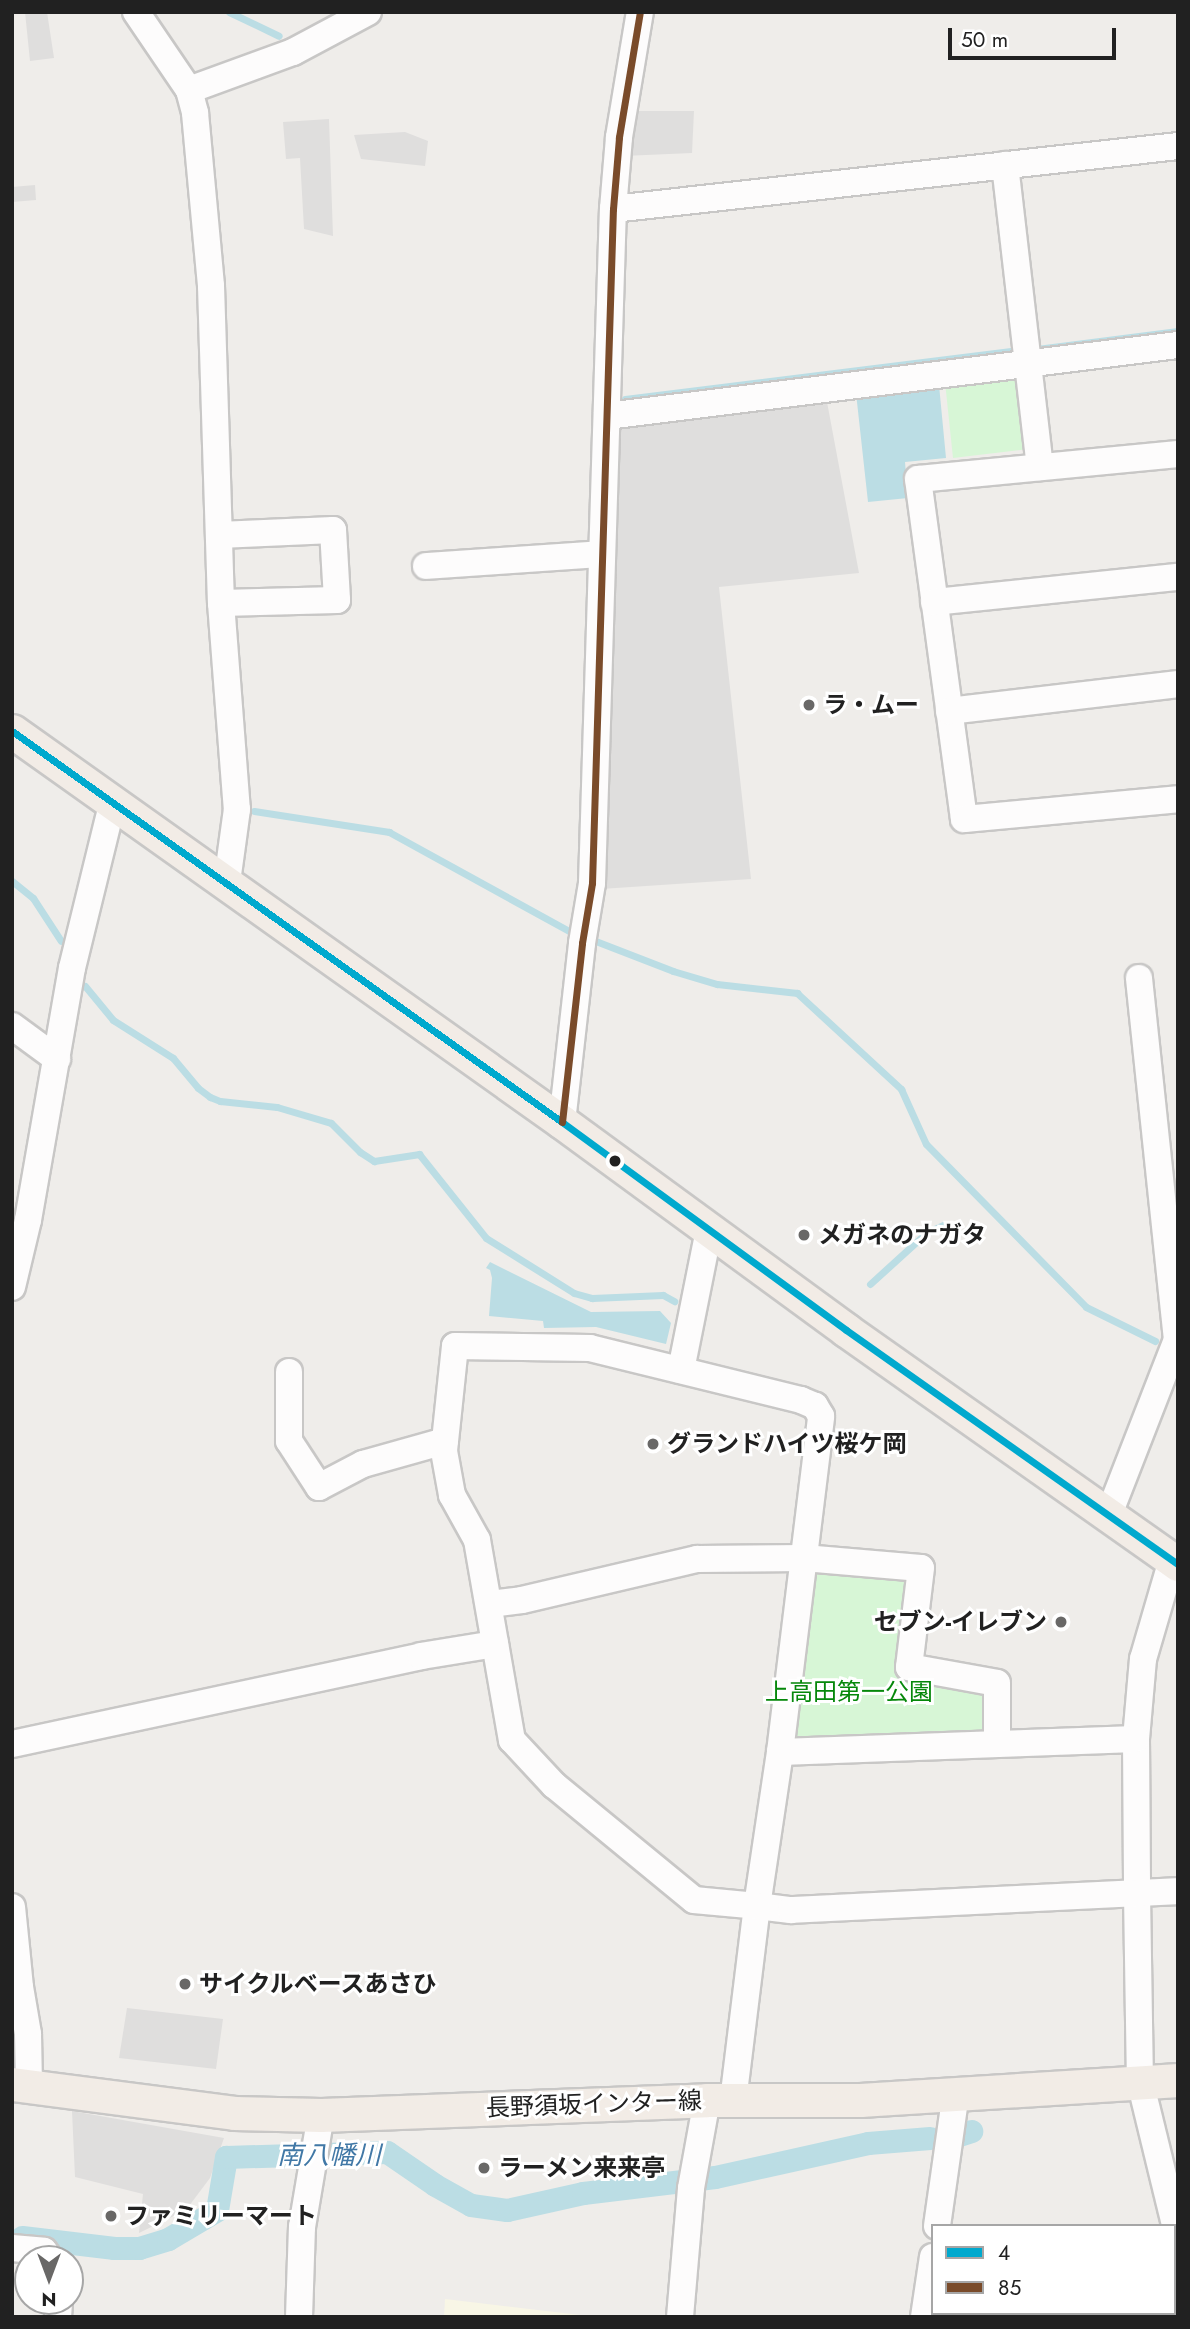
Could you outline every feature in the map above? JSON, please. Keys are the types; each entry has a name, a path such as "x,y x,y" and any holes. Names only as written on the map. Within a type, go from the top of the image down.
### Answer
{"main road":[{"path":"12,731 227,882 1175,1562"},
{"name":"長野須坂インター線","path":"21,2085 234,2113 321,2115 720,2101 860,2100 1178,2080"}],"street":[{"path":"136,12 189,90 195,113 211,286 221,603 237,809 227,882"},
{"path":"189,90 293,52 368,12"},
{"path":"562,1122 582,943 592,883 613,209 619,137 640,12"},
{"path":"613,209 1178,146"},
{"path":"1005,165 1040,467"},
{"path":"607,416 1178,345"},
{"path":"1178,454 918,479 964,819 1178,799"},
{"path":"219,535 333,530 337,600 221,603"},
{"path":"426,566 602,554"},
{"path":"934,602 1178,577"},
{"path":"949,711 1178,684"},
{"path":"12,1287 28,1220 72,968 113,801"},
{"path":"1109,1514 1177,1340 1139,978"},
{"path":"12,1026 57,1059"},
{"path":"681,1370 709,1230"},
{"path":"680,2317 693,2180 720,2101 757,1906 780,1752 821,1416 815,1406 590,1348 455,1346 444,1451 452,1494 477,1540 512,1740 554,1785 694,1900 757,1906 791,1910 1178,1891"},
{"path":"289,1372 289,1441 319,1487 363,1464 445,1441"},
{"path":"490,1604 522,1600 697,1559 804,1558 921,1568 909,1667 997,1683 997,1744"},
{"path":"1175,1562 1143,1659 1136,1739 1140,2081 1175,2224"},
{"path":"12,1744 422,1656 495,1644"},
{"path":"780,1752 1136,1739"},
{"path":"12,1908 28,2034 21,2085"},
{"path":"937,2224 956,2093"},
{"path":"299,2317 302,2227 321,2115"},
{"path":"924,2317 931,2270"}],"shaded area":[{"path":"25,12 47,12 54,58 30,61"},
{"path":"627,111 694,111 692,153 623,156"},
{"path":"329,119 333,236 304,229 300,158 286,159 283,122"},
{"path":"405,132 428,141 425,166 361,159 354,135"},
{"path":"35,185 36,200 12,202 12,187"},
{"path":"827,402 859,573 719,587 751,879 601,889 611,426"},
{"path":"127,2008 223,2019 216,2069 119,2058"},
{"path":"72,2111 224,2138 210,2178 186,2210 139,2233 143,2194 75,2177"},
{"path":"445,2299 597,2317 444,2317"}],"green space":[{"path":"1021,374 1029,449 953,458 945,382"},
{"name":"上高田第一公園","path":"814,1567 909,1575 895,1675 986,1689 986,1738 793,1743"}],"water":[{"path":"939,385 946,458 905,462 908,498 868,502 856,393"},
{"path":"490,1262 591,1312 660,1311 671,1323 666,1344 596,1327 544,1328 543,1321 489,1316 492,1278 490,1270 486,1268"}],"waterway":[{"path":"229,12 279,36"},
{"path":"1037,349 1178,331"},
{"path":"625,399 1017,350"},
{"path":"254,811 389,832 571,932"},
{"path":"12,881 33,898 61,941"},
{"path":"593,940 673,971 717,984 797,993 901,1089 926,1144 1086,1307 1155,1341"},
{"path":"85,986 113,1020 173,1058 198,1088 210,1097 220,1101 277,1107 331,1123 360,1152 374,1161 419,1154 486,1238 574,1293 592,1298 663,1295 674,1301"},
{"path":"870,1284 926,1233 943,1225"},
{"name":"南八幡川","path":"959,2135 971,2131"},
{"name":"南八幡川","path":"22,2237 114,2248 139,2248 168,2239 217,2210 226,2157 387,2152 435,2185 471,2205 507,2210 583,2193 715,2177 868,2143 930,2138"}],"transit line":[{"name":"85","path":"562,1122 582,943 592,883 613,209 619,137 640,12"},
{"name":"4","path":"12,731 562,1122 846,1330 1178,1564"}],"place":[{"name":"ラ・ムー","path":"809,705"},
{"name":"メガネのナガタ","path":"804,1235"},
{"name":"グランドハイツ桜ケ岡","path":"653,1444"},
{"name":"セブン-イレブン","path":"1061,1622"},
{"name":"サイクルベースあさひ","path":"185,1984"},
{"name":"ラーメン来来亭","path":"484,2168"},
{"name":"ファミリーマート","path":"111,2216"}]}
